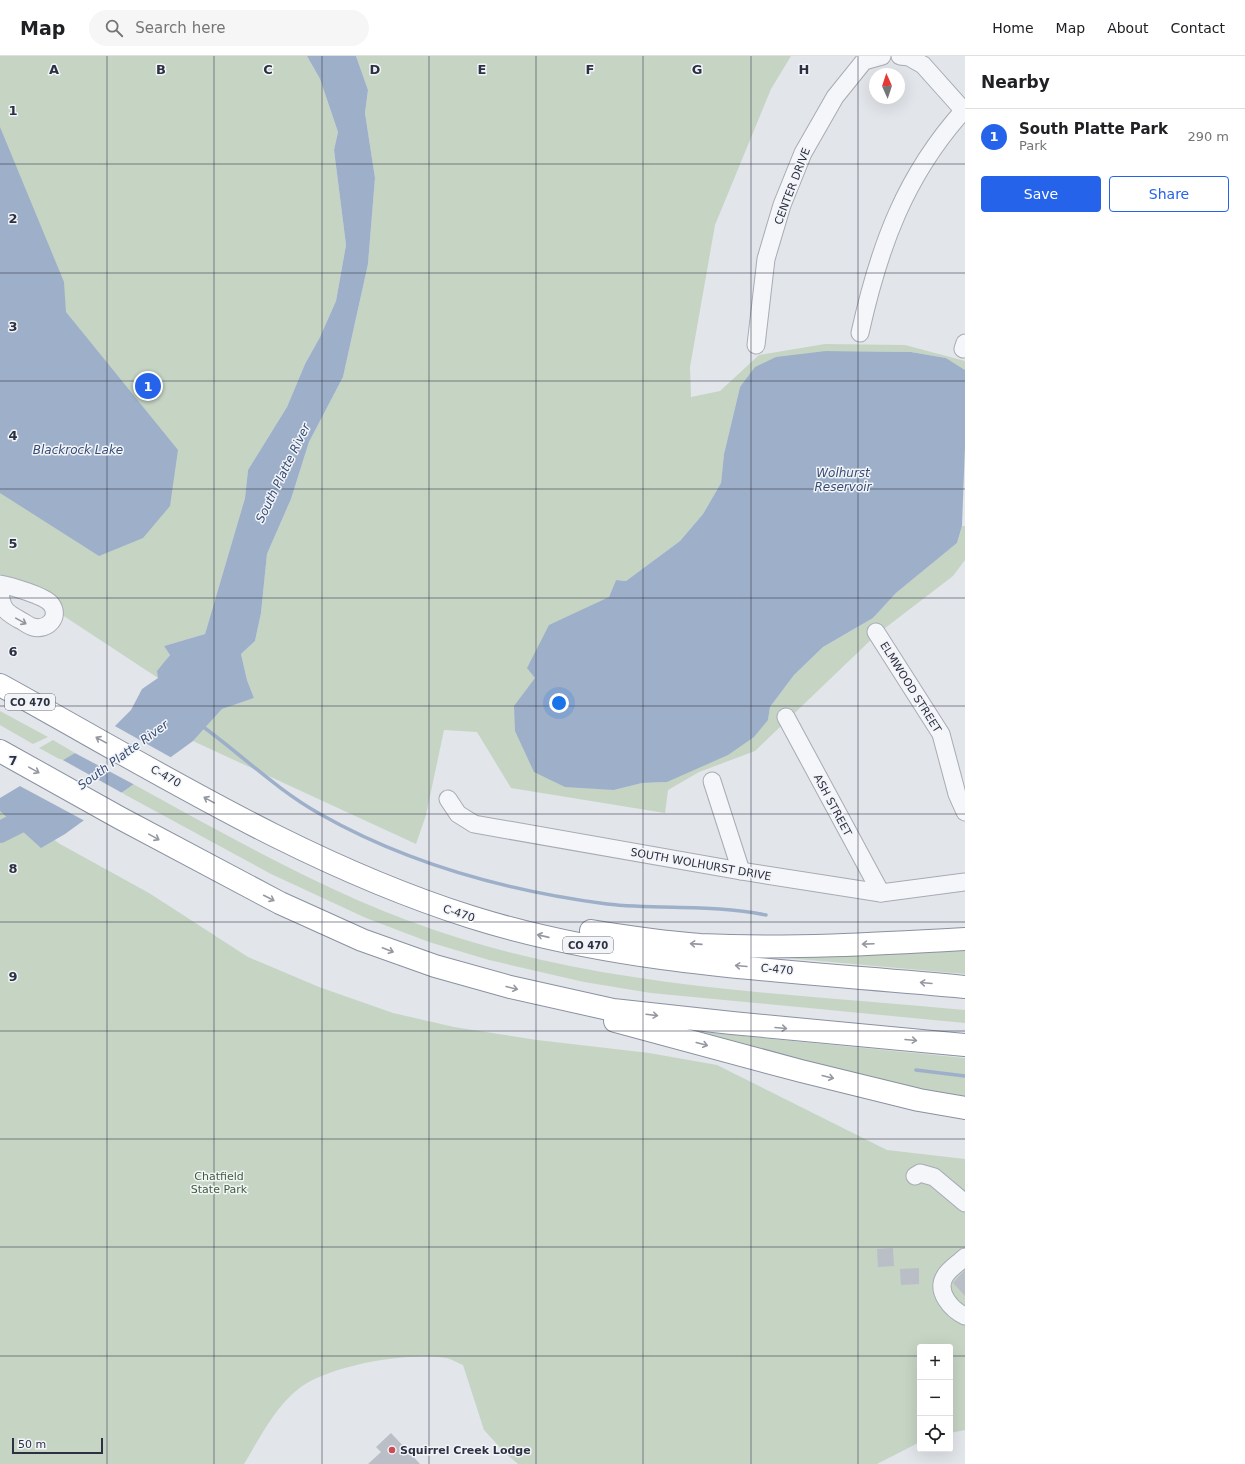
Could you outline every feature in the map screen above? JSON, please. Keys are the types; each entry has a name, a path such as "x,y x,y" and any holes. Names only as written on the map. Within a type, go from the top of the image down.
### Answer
{"highway":[{"name":"C-470","path":"0,685 299,848 375,882 471,917 529,933 624,952 674,960 965,987"},
{"path":"0,751 120,818 264,895 355,937 410,958 467,976 572,1002 613,1010 965,1045"},
{"path":"233,813 260,816 346,858 444,895 529,918 615,935 699,944 786,947 965,939"},
{"path":"572,1002 630,1026 919,1100 965,1108"}],"street":[{"name":"CENTER DRIVE","path":"756,345 766,259 782,205 803,153 835,97 864,61 882,56"},
{"path":"860,333 878,264 899,207 924,161 965,110 923,65 909,57 900,56"},
{"path":"0,584 17,587 51,603 54,611 54,618 49,626 42,628 33,627 7,613 2,604 0,592"},
{"name":"ELMWOOD STREET","path":"876,632 941,734 957,794 965,812"},
{"name":"ASH STREET","path":"786,717 881,893"},
{"path":"712,781 741,871"},
{"name":"SOUTH WOLHURST DRIVE","path":"448,799 458,814 474,824 741,871 881,893 965,882"},
{"path":"915,1176 920,1172 934,1177 965,1203"},
{"path":"965,1257 944,1277 942,1284 943,1294 953,1310 965,1316"}],"green space":[{"path":"0,56 307,56 320,79 338,132 334,150 346,245 336,301 320,337 305,364 287,407 248,470 245,498 205,634 164,646 170,654 158,678 0,574"},
{"path":"356,56 791,56 771,89 715,225 690,367 691,397 720,391 759,355 825,344 905,345 965,361 965,370 946,358 911,352 826,351 740,387 724,454 721,483 703,514 680,541 626,581 616,580 609,597 587,608 515,706 614,790 642,783 667,782 768,720 770,707 794,675 823,647 873,618 896,593 957,543 962,526 965,526 965,560 953,576 876,635 755,751 699,772 668,790 665,813 511,788 477,732 444,730 426,815 416,844 193,741 222,709 254,698 247,680 241,654 255,641 261,613 267,554 291,499 309,442 343,377 368,264 375,178 365,113 368,90"},
{"path":"0,711 48,737 33,744 0,725"},
{"path":"53,740 75,753 63,761 39,748"},
{"path":"133,784 253,849 335,890 419,925 462,939 524,956 586,969 648,979 775,994 965,1010 965,1023 651,993 584,982 489,960 429,942 366,918 271,874 122,793"},
{"name":"Chatfield State Park","path":"0,801 60,844 149,893 248,957 319,987 393,1013 454,1027 537,1040 649,1053 717,1065 887,1150 965,1159 965,1430 953,1432 953,1344 917,1344 917,1444 877,1464 518,1464 505,1453 484,1430 463,1365 446,1358 411,1357 368,1362 347,1367 310,1381 297,1390 281,1406 244,1464 0,1464"},
{"path":"965,947 965,974 775,957"},
{"path":"692,1031 965,1058 965,1099 902,1087"}],"water":[{"path":"307,56 356,56 368,90 365,113 375,178 368,264 343,377 309,442 291,499 267,554 261,613 255,641 241,654 247,680 254,698 222,709 193,741 65,834 41,848 0,811 0,798 75,753 115,726 131,710 142,689 158,678 157,671 170,655 164,646 205,634 245,498 248,470 287,407 305,364 320,337 336,301 346,245 334,150 338,132 320,79"},
{"name":"Blackrock Lake","path":"0,127 64,282 66,312 178,450 170,506 143,538 99,556 0,493"},
{"name":"Wolhurst Reservoir","path":"826,351 911,352 946,358 965,370 965,447 962,526 957,543 896,593 873,618 823,647 794,675 770,707 768,720 754,737 728,755 667,782 642,783 614,790 565,787 534,772 515,731 514,706 535,678 527,668 549,625 609,597 616,580 626,581 680,541 703,514 721,483 724,454 740,387 755,367 776,357"}],"pier":[{"path":"113,725 172,758 135,785 73,752"},
{"path":"61,759 124,794 85,821 18,785"}],"building":[{"path":"893,1248 894,1266 878,1267 877,1249"},
{"path":"919,1268 919,1284 901,1285 900,1269"},
{"path":"965,1270 965,1296 953,1283"},
{"name":"Squirrel Creek Lodge","path":"391,1433 420,1464 368,1464 381,1452 376,1447"}],"waterway":[{"path":"202,726 304,805 354,832 423,861 496,883 607,904 647,907 726,909 766,915"},
{"name":"South Platte River","path":"0,832 42,811"},
{"path":"916,1070 965,1076"}],"place":[{"name":"South Platte Park","path":"148,386"},
{"name":"Squirrel Creek Lodge","path":"392,1450"}]}
